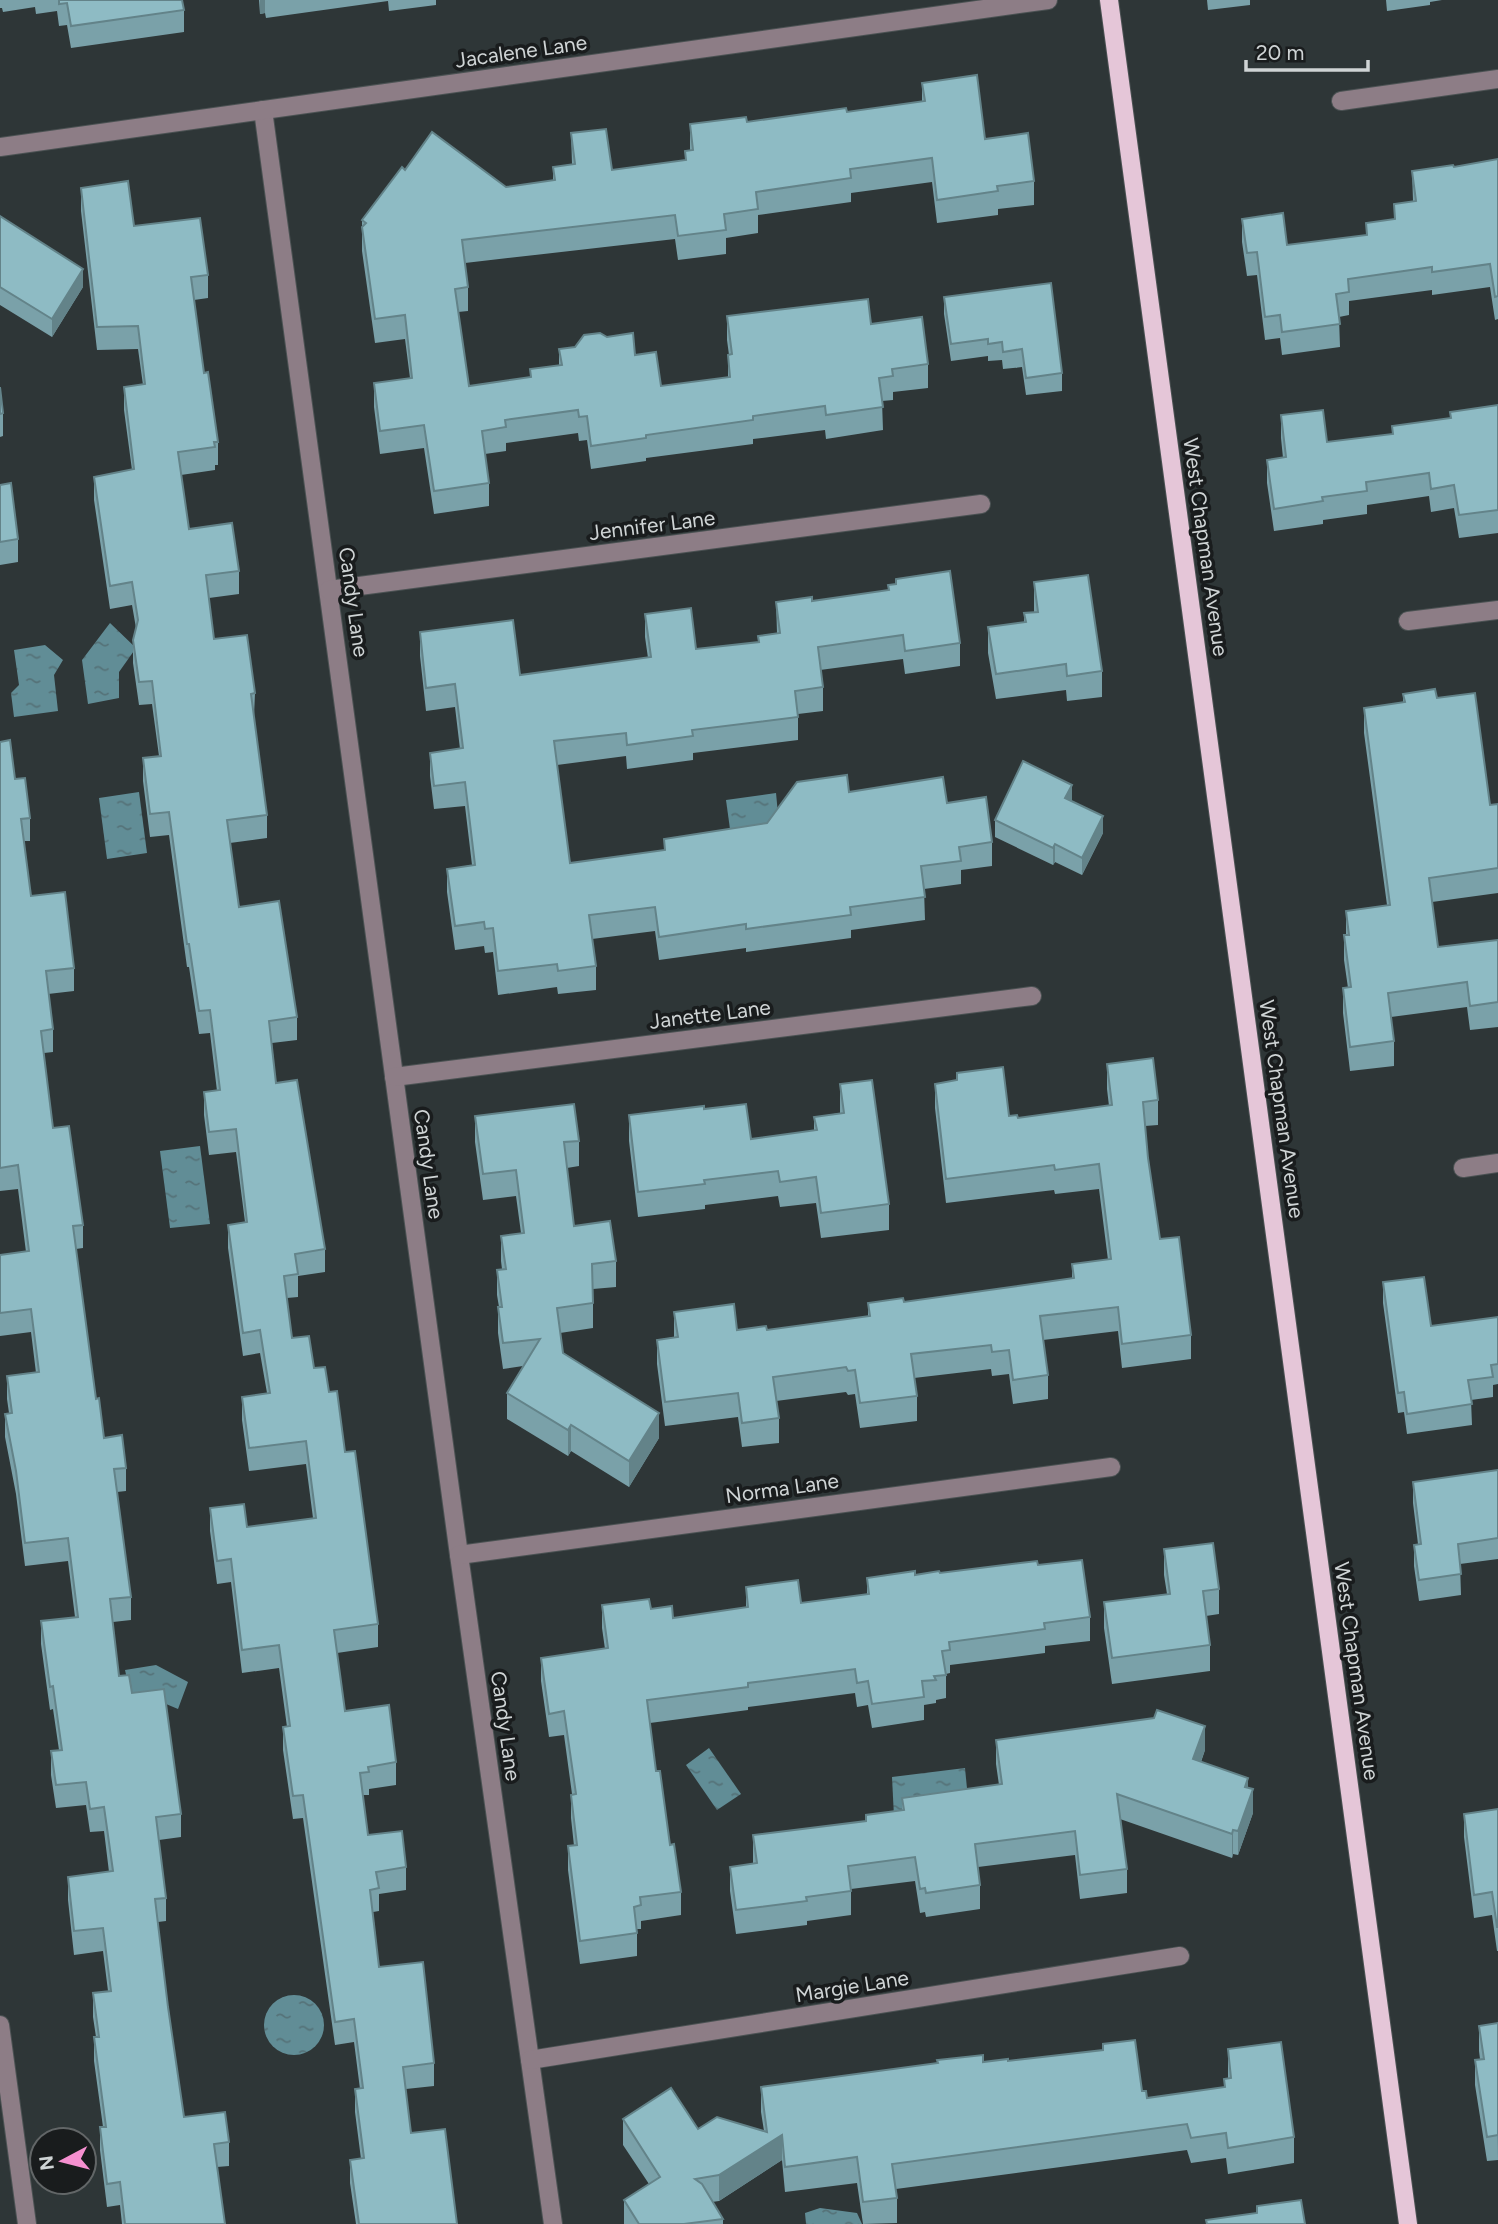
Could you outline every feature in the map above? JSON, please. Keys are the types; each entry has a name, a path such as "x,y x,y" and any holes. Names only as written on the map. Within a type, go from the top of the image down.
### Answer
{"main road":[{"name":"West Chapman Avenue","path":"1109,0 1408,2224"}],"street":[{"name":"Jacalene Lane","path":"0,147 1048,0"},
{"path":"1341,101 1498,79"},
{"name":"Candy Lane","path":"263,110 459,1555 553,2224"},
{"name":"Jennifer Lane","path":"329,590 981,505"},
{"path":"1408,621 1498,610"},
{"name":"Janette Lane","path":"394,1077 1032,996"},
{"path":"1463,1168 1498,1164"},
{"name":"Norma Lane","path":"459,1555 1111,1467"},
{"name":"Margie Lane","path":"530,2060 1180,1956"},
{"path":"0,2025 27,2224"}],"water":[{"path":"110,623 136,648 119,672 119,698 88,704 82,660"},
{"path":"45,645 63,660 54,675 58,711 14,717 11,693 19,685 14,650"},
{"path":"139,792 147,853 107,859 99,798"},
{"path":"776,793 779,825 733,851 726,800"},
{"path":"200,1146 210,1224 170,1228 160,1151"},
{"path":"156,1665 188,1682 178,1709 147,1696 131,1697 125,1670"},
{"path":"709,1748 741,1794 717,1810 686,1765"},
{"path":"965,1768 969,1809 894,1817 892,1777"},
{"path":"294,1995 315,2004 324,2025 315,2046 294,2055 273,2046 264,2025 273,2004"},
{"path":"820,2208 857,2213 862,2224 806,2224 805,2213"}],"building":[{"path":"59,0 182,0 184,10 71,26 67,3 59,4"},
{"path":"977,75 985,139 1028,133 1034,181 997,186 998,191 937,200 932,158 850,169 851,178 756,192 758,209 724,214 726,230 678,236 675,215 462,240 468,287 455,289 469,386 531,377 530,369 562,365 559,349 575,347 584,335 600,333 607,337 633,333 635,355 656,352 661,386 730,377 728,355 732,354 727,316 868,299 871,324 922,317 928,364 892,369 893,376 879,378 883,407 826,415 825,406 753,416 753,420 646,435 646,438 591,446 587,416 579,417 578,410 505,420 506,427 482,431 489,483 434,491 424,425 380,431 374,383 412,378 405,315 375,319 362,227 366,223 362,220 402,167 405,170 432,132 506,187 555,180 553,167 575,164 571,133 606,129 612,170 686,160 685,151 693,150 690,124 746,117 747,122 846,108 847,112 925,101 922,83"},
{"path":"1498,159 1498,296 1495,297 1490,264 1432,272 1432,267 1348,279 1349,292 1336,294 1340,324 1282,332 1280,315 1265,317 1257,252 1247,253 1242,219 1283,213 1287,245 1367,235 1366,223 1395,219 1394,204 1416,201 1412,171"},
{"path":"128,181 134,226 200,218 208,275 191,277 204,373 208,372 218,442 214,442 215,447 178,452 189,529 232,523 239,571 206,575 214,639 247,635 255,693 251,694 267,815 227,820 239,907 279,901 297,1017 269,1021 276,1083 297,1080 325,1249 295,1254 298,1274 284,1276 292,1338 309,1336 314,1368 325,1367 329,1392 337,1391 345,1452 355,1451 378,1624 334,1630 345,1711 389,1705 396,1762 368,1767 369,1772 360,1773 368,1835 402,1831 406,1867 376,1872 379,1888 370,1890 379,1967 423,1962 434,2063 403,2067 411,2133 445,2129 457,2224 359,2224 350,2160 364,2158 355,2089 363,2088 354,2019 335,2022 303,1795 293,1796 283,1727 290,1726 279,1645 242,1650 231,1559 217,1561 210,1508 244,1504 247,1527 316,1518 306,1441 249,1448 242,1397 270,1393 260,1330 243,1333 228,1225 247,1222 236,1129 209,1132 204,1092 220,1090 210,1010 199,1011 169,812 150,814 143,758 161,756 152,681 139,682 133,640 138,620 132,582 110,586 94,477 134,469 124,387 145,384 138,326 97,327 81,188"},
{"path":"0,216 83,269 52,319 0,287"},
{"path":"1051,283 1062,373 1026,378 1022,349 1003,352 1002,342 988,344 988,339 951,344 944,297"},
{"path":"0,387 3,413 0,414"},
{"path":"1498,405 1498,510 1459,515 1454,485 1431,489 1429,473 1366,482 1367,491 1322,497 1323,501 1274,509 1267,460 1286,457 1281,415 1323,410 1327,442 1393,434 1392,426 1451,418 1450,412"},
{"path":"11,483 18,539 0,542 0,485"},
{"path":"950,571 960,643 905,651 903,635 818,647 823,687 795,691 798,717 692,730 693,736 627,745 626,733 554,741 570,863 665,850 664,839 767,823 797,782 847,775 849,792 943,777 947,803 986,797 992,842 959,847 961,861 921,866 925,897 850,907 851,915 746,929 746,924 659,937 655,907 589,915 596,966 558,971 557,964 498,971 493,928 485,929 484,922 455,926 447,869 475,865 465,782 434,786 430,753 463,748 455,684 426,688 420,632 513,620 520,675 651,657 645,614 691,608 696,649 759,642 758,636 780,633 776,602 812,597 812,601 889,590 888,585 896,584 896,579"},
{"path":"1088,575 1102,671 1067,676 1066,664 996,674 988,627 1026,622 1024,613 1038,612 1034,582"},
{"path":"1435,689 1437,698 1475,693 1490,805 1498,804 1498,868 1429,878 1438,947 1498,940 1498,1002 1470,1006 1467,982 1388,993 1394,1041 1350,1047 1343,988 1351,987 1344,935 1349,935 1346,911 1390,905 1364,708 1405,702 1403,694"},
{"path":"10,740 15,779 25,778 30,818 21,819 31,896 65,892 74,968 46,971 53,1029 41,1031 53,1128 69,1126 83,1225 73,1226 96,1399 99,1398 104,1438 122,1435 126,1468 114,1469 131,1597 110,1599 119,1676 129,1675 132,1693 164,1689 181,1814 156,1817 166,1898 155,1899 184,2117 225,2112 229,2142 214,2144 225,2224 125,2224 120,2182 107,2184 100,2127 106,2127 94,2037 99,2037 93,1993 111,1991 103,1928 74,1931 68,1877 113,1871 104,1807 90,1809 86,1782 56,1785 51,1751 62,1750 41,1621 78,1617 68,1538 25,1543 16,1471 5,1414 12,1413 7,1376 39,1372 31,1309 0,1313 0,1255 29,1251 18,1165 0,1168 0,742"},
{"path":"1023,761 1072,785 1065,798 1103,816 1082,858 1055,844 1053,848 995,820"},
{"path":"1153,1058 1158,1100 1143,1102 1148,1158 1160,1239 1179,1237 1191,1335 1122,1344 1118,1307 1040,1316 1048,1375 1013,1380 1009,1350 992,1352 991,1345 911,1354 917,1396 860,1403 855,1370 848,1371 846,1367 773,1377 779,1418 742,1423 738,1393 665,1402 657,1340 678,1337 674,1312 734,1304 737,1330 766,1326 767,1330 870,1316 868,1303 903,1298 904,1302 1074,1278 1072,1264 1111,1259 1099,1164 1055,1170 1054,1165 946,1179 935,1084 957,1080 957,1073 1003,1067 1009,1116 1017,1115 1018,1118 1112,1105 1107,1064"},
{"path":"872,1080 889,1204 821,1213 816,1177 780,1182 778,1171 638,1192 629,1115 746,1104 751,1139 817,1130 814,1117 844,1113 840,1084"},
{"path":"574,1104 579,1141 564,1142 574,1226 610,1221 616,1261 592,1264 593,1303 557,1308 563,1353 659,1413 629,1461 571,1425 568,1430 507,1393 540,1339 503,1343 497,1270 506,1269 501,1236 524,1233 516,1170 483,1174 475,1116"},
{"path":"1424,1277 1431,1326 1498,1317 1498,1364 1491,1365 1493,1377 1468,1380 1472,1404 1407,1414 1404,1392 1398,1393 1383,1282"},
{"path":"1498,1470 1498,1538 1458,1544 1461,1574 1419,1580 1414,1545 1421,1544 1413,1482"},
{"path":"1213,1543 1219,1589 1203,1591 1210,1645 1112,1658 1104,1602 1170,1594 1164,1549"},
{"path":"1082,1560 1090,1617 1044,1623 1045,1629 949,1642 950,1650 942,1651 946,1675 934,1676 936,1680 922,1681 924,1697 872,1704 868,1681 857,1683 855,1669 647,1700 656,1771 660,1771 670,1845 674,1844 681,1892 640,1897 641,1905 634,1907 637,1933 580,1941 568,1846 577,1845 571,1795 576,1794 564,1711 549,1714 541,1658 608,1648 602,1605 649,1599 651,1609 672,1606 673,1618 748,1607 746,1587 798,1580 801,1603 869,1594 867,1578 915,1571 915,1575 1037,1561 1038,1565"},
{"path":"1157,1710 1205,1726 1193,1759 1248,1778 1245,1787 1253,1789 1238,1831 1233,1830 1232,1834 1117,1794 1127,1869 1080,1875 1075,1831 975,1844 980,1885 926,1893 925,1888 920,1889 915,1857 848,1866 851,1891 806,1897 807,1901 736,1910 730,1867 757,1863 753,1835 866,1821 866,1815 904,1810 902,1798 1002,1784 996,1740 1154,1718"},
{"path":"1498,1809 1497,1927 1492,1892 1474,1895 1464,1814"},
{"path":"1498,2023 1498,2135 1487,2137 1475,2060 1484,2059 1479,2026"},
{"path":"1135,2040 1142,2091 1146,2091 1147,2098 1225,2087 1224,2079 1231,2078 1228,2049 1281,2042 1294,2137 1228,2148 1226,2133 1191,2138 1187,2124 892,2164 897,2198 863,2202 857,2157 785,2167 782,2135 719,2175 695,2179 702,2184 723,2219 684,2224 639,2224 624,2200 660,2177 623,2119 671,2088 698,2129 717,2117 767,2132 761,2087 983,2055 983,2062 1008,2061 1103,2050 1103,2044"},
{"path":"1301,2200 1305,2224 1207,2224 1206,2220 1257,2213 1257,2206"}]}
